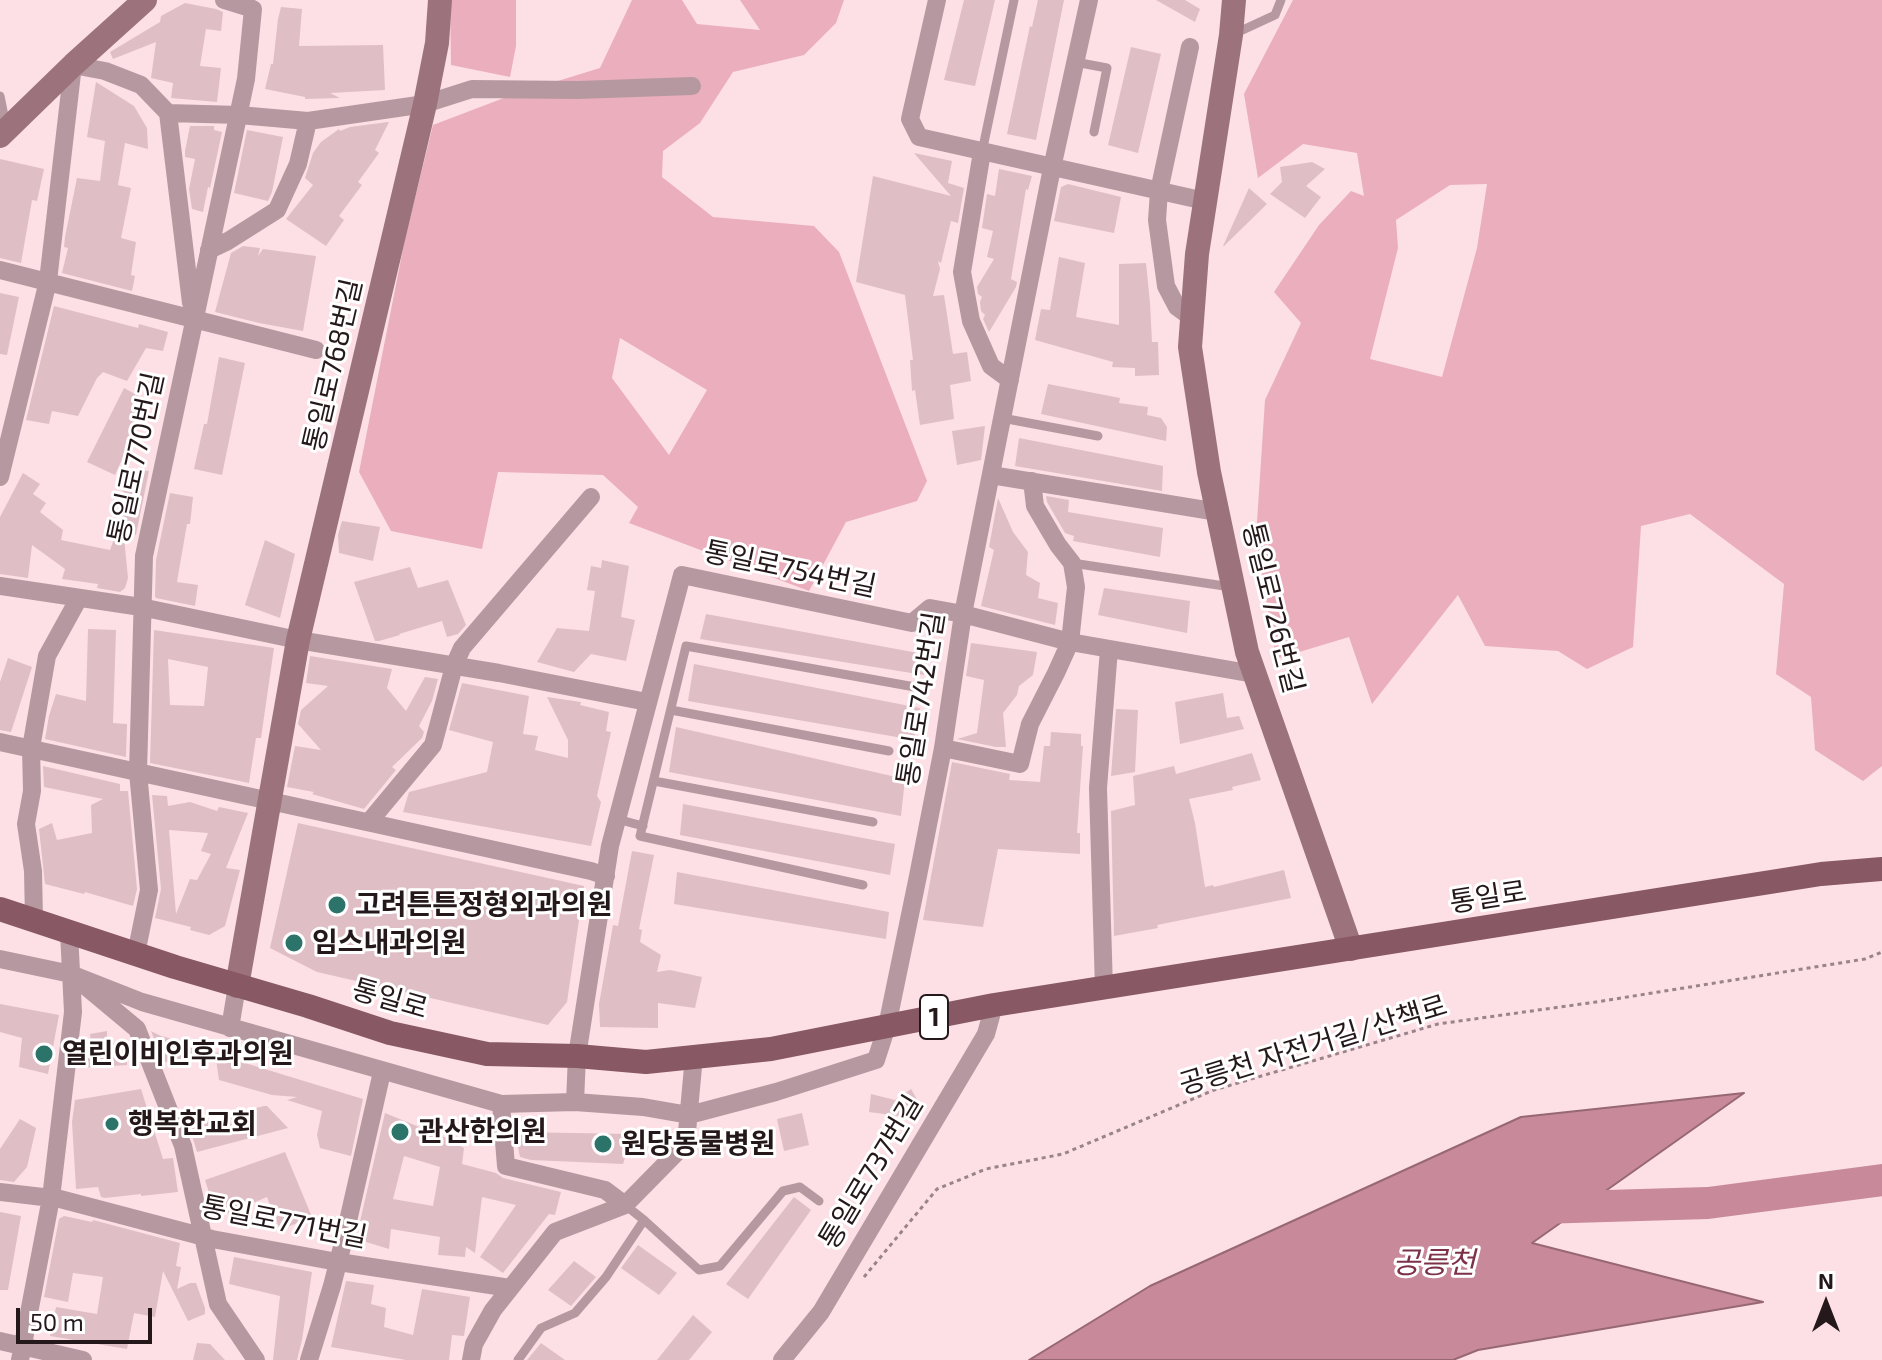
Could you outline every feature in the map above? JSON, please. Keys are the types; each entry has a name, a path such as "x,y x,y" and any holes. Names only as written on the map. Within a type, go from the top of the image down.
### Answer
{"main road":[{"name":"통일로","path":"0,909 390,1033 487,1054 577,1056 646,1062 771,1049 994,1005 1821,874 1882,869"}],"street":[{"path":"3,133 144,0"},
{"name":"통일로770번길","path":"136,954 149,890 138,772 144,556 239,115 253,9 224,0"},
{"name":"통일로768번길","path":"237,986 298,640 425,104 437,43 440,0"},
{"path":"937,0 910,119 919,137 1205,201"},
{"name":"통일로742번길","path":"887,1026 943,748 963,614 1052,168 1089,0"},
{"name":"통일로726번길","path":"1234,0 1197,254 1190,347 1209,472 1247,652 1351,949"},
{"path":"1190,47 1159,191 1157,220 1166,286 1177,307 1192,318"},
{"path":"73,65 105,71 141,85 168,113 193,320"},
{"path":"0,477 4,443 48,281 73,65"},
{"path":"168,113 308,121 425,104 472,89 578,90 692,86"},
{"path":"209,250 277,210 298,164 308,121"},
{"path":"982,152 962,272 971,321 991,366 1010,380"},
{"path":"0,270 316,350"},
{"path":"991,475 1218,512"},
{"path":"943,748 1020,764 1030,724 1070,642 1076,587 1072,563 1035,506 1032,481"},
{"path":"369,822 433,745 454,666 462,648 591,497"},
{"name":"통일로754번길","path":"575,1102 577,1056 617,819 682,575 912,623 930,608 963,614"},
{"path":"0,586 141,607 298,640 499,673 647,702"},
{"path":"34,920 33,871 26,824 32,791 31,748 47,656 79,598"},
{"path":"963,614 1070,642 1254,674"},
{"path":"1104,989 1098,788 1109,649"},
{"path":"0,742 606,876"},
{"path":"21,1353 51,1198 73,1012 69,932"},
{"path":"0,959 71,974 142,1002 501,1104 575,1102 643,1107 689,1115 776,1092 876,1060 887,1026"},
{"path":"71,974 137,1029 183,1146 218,1304 256,1360"},
{"path":"230,1028 237,986"},
{"name":"통일로737번길","path":"782,1360 821,1312 986,1034 994,1005"},
{"path":"471,1360 474,1344 493,1310 555,1232 625,1205 686,1143 694,1056"},
{"path":"309,1360 338,1262 382,1072"},
{"path":"501,1104 506,1166 605,1190 625,1205"},
{"name":"통일로771번길","path":"0,1192 51,1198 202,1236 338,1262 510,1288"},
{"path":"0,1341 21,1353 83,1360"}],"lane":[{"path":"982,152 1014,0"},
{"path":"1231,35 1275,15 1281,0"},
{"path":"1075,62 1107,68 1094,132"},
{"path":"0,96 3,133"},
{"path":"1002,418 1098,436"},
{"path":"1072,563 1233,587"},
{"path":"863,885 640,836 686,646 915,687"},
{"path":"671,710 889,751"},
{"path":"654,781 873,822"},
{"path":"617,819 643,826"},
{"path":"625,1205 699,1270 720,1266 783,1191 800,1187 819,1201"},
{"path":"518,1360 541,1328 575,1313 606,1277 644,1220"}],"path":[{"name":"공릉천 자전거길/산책로","path":"856,1287 937,1189 986,1169 1063,1154 1214,1090 1438,1024 1865,959 1882,952"}],"shaded area":[{"path":"450,0 516,0 516,46 510,77 451,65"},
{"path":"632,0 682,0 697,24 760,30 740,0 844,0 836,23 804,55 733,72 700,123 663,151 662,177 713,217 814,226 839,252 927,481 917,501 846,522 809,591 629,523 638,507 603,475 498,472 482,549 391,531 359,472 405,239 433,125 509,96 600,68","holes":["620,338 707,390 669,455 612,378"]},
{"path":"1293,0 1882,0 1882,766 1863,781 1815,750 1811,697 1776,674 1784,584 1690,514 1641,526 1633,647 1587,669 1558,651 1485,646 1458,595 1372,704 1349,637 1276,659 1256,537 1265,400 1301,323 1274,292 1319,225 1351,191 1364,196 1357,153 1303,144 1258,178 1244,94","holes":["1487,184 1477,248 1442,377 1370,359 1398,248 1396,220 1450,185"]}],"water":[{"name":"공릉천","path":"1744,1093 1532,1243 1763,1302 1478,1350 1453,1360 1029,1360 1150,1286 1521,1117"}],"building":[{"path":"964,0 995,0 975,86 944,80"},
{"path":"1038,0 1064,0 1036,140 1007,134"},
{"path":"1156,0 1185,0 1200,9 1195,22"},
{"path":"185,3 223,12 221,31 206,29 200,66 221,68 217,102 171,98 173,83 151,78 156,42 113,59 110,52"},
{"path":"281,7 302,9 299,46 383,45 385,90 330,93 340,98 305,99 265,89 273,64"},
{"path":"1131,47 1161,54 1138,153 1108,145"},
{"path":"96,82 134,106 147,128 148,149 125,143 118,185 131,188 121,238 136,242 132,291 62,273 68,248 64,247 65,237 77,178 100,181 105,141 87,137"},
{"path":"389,122 375,150 379,153 358,182 362,185 339,216 344,220 326,246 286,219 313,185 305,178 313,153 321,142 339,129"},
{"path":"190,126 214,126 214,130 222,132 203,212 192,209 189,189 195,159 185,157"},
{"path":"247,130 283,137 268,201 234,193"},
{"path":"914,153 952,161 948,183 964,188 958,223 951,221 941,263 938,261 940,269 933,296 944,295 953,354 967,352 971,381 950,385 954,419 920,425 915,390 912,391 910,360 913,360 905,295 856,282 873,176 951,196"},
{"path":"0,159 44,169 37,201 32,200 21,263 0,258"},
{"path":"1312,162 1325,169 1306,186 1321,197 1305,218 1270,194 1282,182 1280,167"},
{"path":"999,169 1032,176 1026,189 1011,279 1017,282 1016,287 989,332 983,319 982,297 977,287 994,259 987,257 993,231 982,228 987,194 995,196"},
{"path":"1068,184 1121,197 1114,233 1054,221 1061,187"},
{"path":"1249,188 1267,204 1223,246"},
{"path":"243,246 260,248 258,256 263,249 316,256 303,331 215,312 231,253"},
{"path":"1059,257 1085,263 1076,317 1119,325 1119,264 1146,263 1152,342 1158,342 1159,375 1135,376 1135,368 1112,367 1113,362 1035,340 1041,309 1050,310"},
{"path":"0,293 19,297 7,355 0,354"},
{"path":"54,306 138,328 139,324 168,332 163,351 146,348 127,381 103,372 78,416 52,411 49,424 26,420"},
{"path":"219,357 245,363 222,475 194,469 204,424 207,424"},
{"path":"1048,384 1120,398 1119,403 1148,407 1147,415 1161,418 1167,427 1166,441 1041,414"},
{"path":"124,388 148,401 115,475 87,462"},
{"path":"985,426 981,460 957,465 952,431"},
{"path":"1019,438 1163,466 1162,491 1015,466"},
{"path":"126,468 149,471 136,535 125,532 121,508"},
{"path":"23,473 40,484 33,494 46,503 40,512 63,530 61,540 110,550 122,517 128,578 125,588 120,592 97,588 98,584 62,579 65,569 32,545 28,578 0,574 0,517"},
{"path":"170,493 193,497 177,582 198,585 195,606 155,596 156,560"},
{"path":"1046,496 1069,500 1068,512 1163,528 1160,557 1073,541 1074,536 1065,533"},
{"path":"998,498 1013,532 1028,552 1026,575 1040,583 1038,598 1058,603 1055,625 981,606 994,550 989,547"},
{"path":"342,521 380,527 373,561 339,553 338,535"},
{"path":"265,540 295,554 280,618 245,605"},
{"path":"602,560 629,566 621,617 635,620 626,661 591,654 574,672 537,662 557,628 589,631 595,591 587,590 591,566 601,568"},
{"path":"410,567 418,588 448,580 466,625 458,634 447,637 442,621 375,641 354,582"},
{"path":"1104,588 1190,601 1187,633 1098,615"},
{"path":"706,614 929,655 924,675 700,639"},
{"path":"88,629 116,630 113,723 127,724 126,757 45,739 56,694 86,701"},
{"path":"154,630 274,648 261,738 256,738 249,783 150,763","holes":["168,659 208,667 204,706 170,705"]},
{"path":"971,643 1037,652 1033,675 1019,686 1017,695 1003,713 1006,747 957,739 977,733 984,680 966,676"},
{"path":"310,656 392,669 387,688 406,711 425,677 438,679 432,701 419,726 424,732 422,738 392,767 396,770 364,809 312,794 314,792 287,787 295,746 321,750 298,724 301,710 328,686 306,683"},
{"path":"8,658 32,667 11,732 0,730 0,682"},
{"path":"694,664 920,708 914,740 688,701"},
{"path":"462,683 529,696 523,734 538,736 535,750 568,758 568,740 547,697 581,702 580,705 609,712 606,731 611,732 597,796 601,802 591,846 403,812 409,792 487,772 493,742 449,730"},
{"path":"1223,693 1227,718 1239,716 1244,729 1180,744 1175,702"},
{"path":"1116,709 1138,710 1135,772 1111,776"},
{"path":"676,727 905,779 901,816 669,772"},
{"path":"1051,732 1081,734 1083,746 1077,833 1080,833 1080,854 998,849 983,927 923,920 952,762 1010,774 1009,780 1040,782 1044,746 1050,746"},
{"path":"1252,753 1261,780 1232,787 1233,790 1189,799 1205,887 1284,870 1291,898 1114,936 1111,811 1135,805 1133,776 1174,766 1176,774"},
{"path":"43,766 120,784 120,791 128,791 137,889 133,906 45,884 39,829 52,823 57,840 92,833 91,805 103,799 44,787"},
{"path":"152,795 167,796 168,806 190,802 217,811 219,807 248,813 226,868 240,870 225,926 209,935 155,918 161,889","holes":["169,830 208,833 201,851 211,854 197,880 190,879 176,914"]},
{"path":"683,804 895,844 890,875 680,835"},
{"path":"298,823 584,886 567,1002 548,1025 317,972 270,948"},
{"path":"632,851 654,855 639,929 642,930 640,942 661,955 657,972 670,970 702,977 695,1008 658,1003 658,1028 600,1027 599,1004 613,925 618,926"},
{"path":"677,872 889,912 886,939 674,904"},
{"path":"0,1004 59,1015 48,1074 19,1067 22,1038 0,1032"},
{"path":"107,1031 107,1042 127,1044 127,1065 78,1068 81,1046 91,1045 90,1034"},
{"path":"151,1031 363,1099 351,1156 320,1148 317,1135 322,1111 287,1100 297,1097 272,1095 219,1080 216,1059 163,1062"},
{"name":"행복한교회","path":"141,1089 163,1159 173,1158 178,1192 105,1198 101,1197 98,1187 76,1189 72,1122 75,1100"},
{"path":"911,1089 918,1101 899,1116 869,1112 871,1094 895,1100"},
{"path":"264,1106 288,1128 197,1152 185,1113 202,1110 205,1121"},
{"path":"385,1113 464,1148 462,1164 561,1192 555,1215 549,1214 503,1273 480,1257 516,1205 482,1197 475,1253 466,1247 465,1257 438,1255 440,1237 391,1229 389,1249 366,1242 359,1226","holes":["404,1156 440,1167 433,1206 393,1199"]},
{"path":"802,1113 809,1145 784,1151 777,1119"},
{"path":"20,1119 36,1128 27,1167 14,1182 0,1180 0,1149"},
{"path":"515,1132 633,1134 623,1164 520,1157"},
{"path":"285,1152 312,1217 280,1230 267,1197 217,1218 205,1180"},
{"path":"794,1197 811,1210 748,1299 726,1284"},
{"path":"0,1212 21,1216 8,1290 0,1290"},
{"path":"64,1216 93,1220 180,1243 176,1266 181,1267 177,1289 196,1283 205,1314 188,1321 163,1271 155,1317 134,1313 127,1349 50,1336 56,1307 97,1314 103,1277 73,1273 68,1302 44,1297 59,1219"},
{"path":"638,1245 677,1273 659,1295 621,1268"},
{"path":"234,1257 312,1272 297,1360 273,1360 280,1296 229,1284"},
{"path":"574,1261 596,1277 571,1306 548,1290"},
{"path":"346,1281 374,1285 371,1304 386,1308 384,1327 413,1335 422,1289 470,1297 464,1336 452,1335 449,1360 406,1360 331,1347"},
{"path":"693,1315 712,1332 689,1360 657,1360"},
{"path":"197,1343 210,1344 225,1360 193,1360"},
{"path":"541,1343 565,1360 527,1360"}],"waterway":[{"name":"공릉천","path":"1539,1208 1708,1203 1882,1180"}],"place":[{"name":"고려튼튼정형외과의원","path":"337,905"},
{"name":"임스내과의원","path":"294,943"},
{"name":"열린이비인후과의원","path":"44,1054"},
{"name":"행복한교회","path":"112,1124"},
{"name":"관산한의원","path":"400,1132"},
{"name":"원당동물병원","path":"603,1144"}]}
